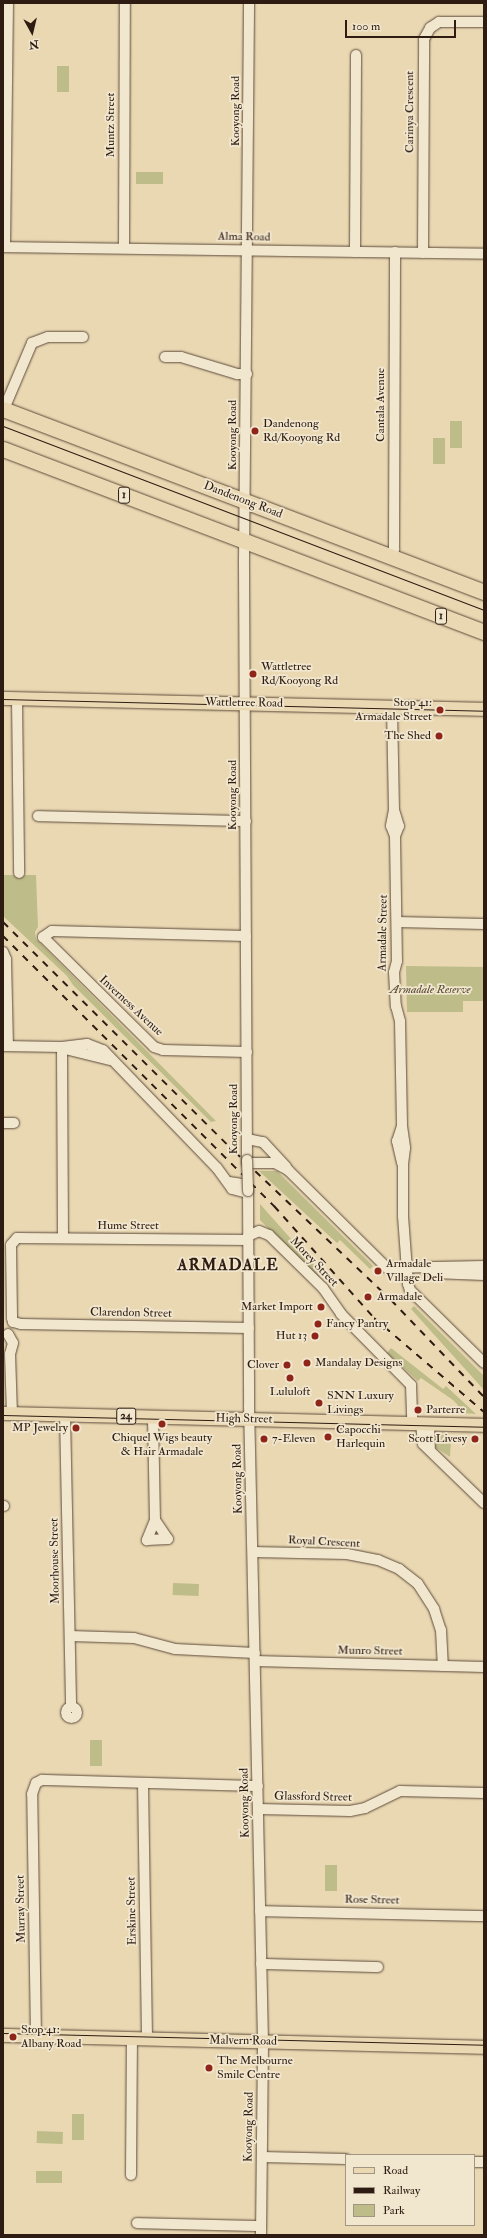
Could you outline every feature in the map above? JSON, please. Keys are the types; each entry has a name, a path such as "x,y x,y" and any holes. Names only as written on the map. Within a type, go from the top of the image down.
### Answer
{"highway":[{"name":"Dandenong Road","path":"4,409 484,592"},
{"name":"1","path":"3,449 484,632"}],"main road":[{"name":"Wattletree Road","path":"3,698 484,709"},
{"name":"High Street","path":"8,1414 484,1425"},
{"name":"Malvern Road","path":"3,2035 484,2047"}],"street":[{"path":"4,3 6,14"},
{"path":"4,247 6,14 8,3"},
{"name":"Muntz Street","path":"124,248 125,3"},
{"name":"Kooyong Road","path":"249,3 246,501 244,541 248,1162 246,1188 263,2042 261,2230"},
{"name":"Carinya Crescent","path":"423,253 424,39 430,28 439,22 484,22"},
{"path":"355,252 356,55"},
{"name":"Alma Road","path":"4,247 484,254"},
{"name":"Cantala Avenue","path":"391,557 394,549 395,252"},
{"path":"4,409 32,344 48,337 83,336"},
{"path":"165,357 180,358 235,373 247,374"},
{"path":"17,698 18,873"},
{"name":"Armadale Street","path":"392,707 394,810 391,826 395,836 397,961 394,972 396,1006 400,1020 402,1126 397,1141 403,1164 406,1267 410,1290 484,1363"},
{"path":"38,816 246,821"},
{"path":"396,922 484,924"},
{"name":"Inverness Avenue","path":"246,936 52,931 44,935 45,940 154,1047 163,1050 247,1052"},
{"path":"3,952 6,959 5,1046 62,1047 110,1060 230,1182 246,1188"},
{"path":"62,1047 63,1238"},
{"path":"3,1123 14,1123"},
{"path":"247,1139 263,1142 288,1170 379,1260 406,1267 464,1270 484,1275"},
{"path":"248,1162 275,1163 288,1170"},
{"name":"Morey Street","path":"248,1238 259,1231 269,1235 323,1288 341,1314 411,1385 421,1424 430,1450 484,1503"},
{"name":"Hume Street","path":"13,1322 11,1246 14,1240 21,1238 248,1238"},
{"path":"464,1270 484,1266"},
{"name":"Clarendon Street","path":"13,1322 249,1328"},
{"path":"8,1334 13,1343 10,1354 8,1414"},
{"name":"Moorhouse Street","path":"65,1415 71,1707"},
{"path":"153,1417 155,1520"},
{"name":"Royal Crescent","path":"253,1552 347,1554 378,1560 399,1569 418,1584 434,1609 441,1630 442,1666"},
{"name":"Munro Street","path":"70,1636 134,1638 176,1650 255,1657 484,1667"},
{"name":"Murray Street","path":"36,2036 32,1794 36,1783 42,1780 143,1783"},
{"path":"143,1783 258,1786"},
{"name":"Erskine Street","path":"143,1783 148,2039"},
{"name":"Glassford Street","path":"258,1809 350,1811 365,1808 400,1791 484,1793"},
{"name":"Rose Street","path":"260,1911 484,1916"},
{"path":"261,1964 378,1967"},
{"path":"131,2175 132,2038"},
{"path":"262,2157 345,2159"},
{"path":"137,2223 261,2230"}],"green space":[{"path":"57,66 69,66 69,92 57,92"},
{"path":"136,172 163,172 163,184 136,184"},
{"path":"450,421 462,421 462,448 450,448"},
{"path":"433,438 445,438 445,464 433,464"},
{"path":"4,875 36,875 38,927 35,932 36,939 216,1121 211,1122 73,985 67,976 3,916"},
{"name":"Armadale Reserve","path":"406,966 484,967 484,1001 463,1001 463,1012 407,1012"},
{"path":"259,1171 277,1171 373,1266 370,1269 340,1240 337,1243"},
{"path":"260,1204 315,1266 313,1268 333,1294 260,1220"},
{"path":"414,1306 484,1376 484,1390 411,1309"},
{"path":"391,1348 443,1389 446,1386 476,1414 462,1413 456,1409 458,1405 453,1400 421,1378 418,1381 387,1353"},
{"path":"433,1435 446,1435 451,1439 450,1457 435,1447"},
{"path":"173,1583 199,1584 199,1596 173,1595"},
{"path":"90,1740 102,1740 102,1766 90,1766"},
{"path":"325,1865 337,1865 337,1891 325,1891"},
{"path":"72,2114 84,2114 84,2140 72,2140"},
{"path":"37,2131 63,2132 63,2144 37,2143"},
{"path":"36,2171 62,2171 62,2183 36,2183"}],"tram line":[{"path":"3,426 484,610"},
{"path":"3,699 484,711"},
{"path":"3,1415 484,1427"},
{"path":"3,2033 484,2045"}],"railway":[{"path":"3,922 235,1152 391,1300 484,1397"},
{"path":"3,936 274,1206 374,1318 484,1412"}],"place":[{"name":"Dandenong Rd/Kooyong Rd","path":"255,431"},
{"name":"Wattletree Rd/Kooyong Rd","path":"253,674"},
{"name":"Stop 41: Armadale Street","path":"440,710"},
{"name":"The Shed","path":"439,736"},
{"name":"Armadale Village Deli","path":"378,1271"},
{"name":"Armadale","path":"368,1297"},
{"name":"Market Import","path":"321,1307"},
{"name":"Fancy Pantry","path":"318,1324"},
{"name":"Hut 13","path":"315,1336"},
{"name":"Mandalay Designs","path":"307,1363"},
{"name":"Clover","path":"287,1365"},
{"name":"Lululoft","path":"290,1378"},
{"name":"SNN Luxury Livings","path":"319,1403"},
{"name":"Parterre","path":"418,1410"},
{"name":"Chiquel Wigs beauty & Hair Armadale","path":"162,1424"},
{"name":"MP Jewelry","path":"76,1428"},
{"name":"Capocchi Harlequin","path":"328,1437"},
{"name":"7-Eleven","path":"264,1439"},
{"name":"Scott Livesy","path":"475,1439"},
{"name":"Stop 41: Albany Road","path":"13,2037"},
{"name":"The Melbourne Smile Centre","path":"209,2068"}],"district":[{"name":"ARMADALE","path":"228,1265"}]}
